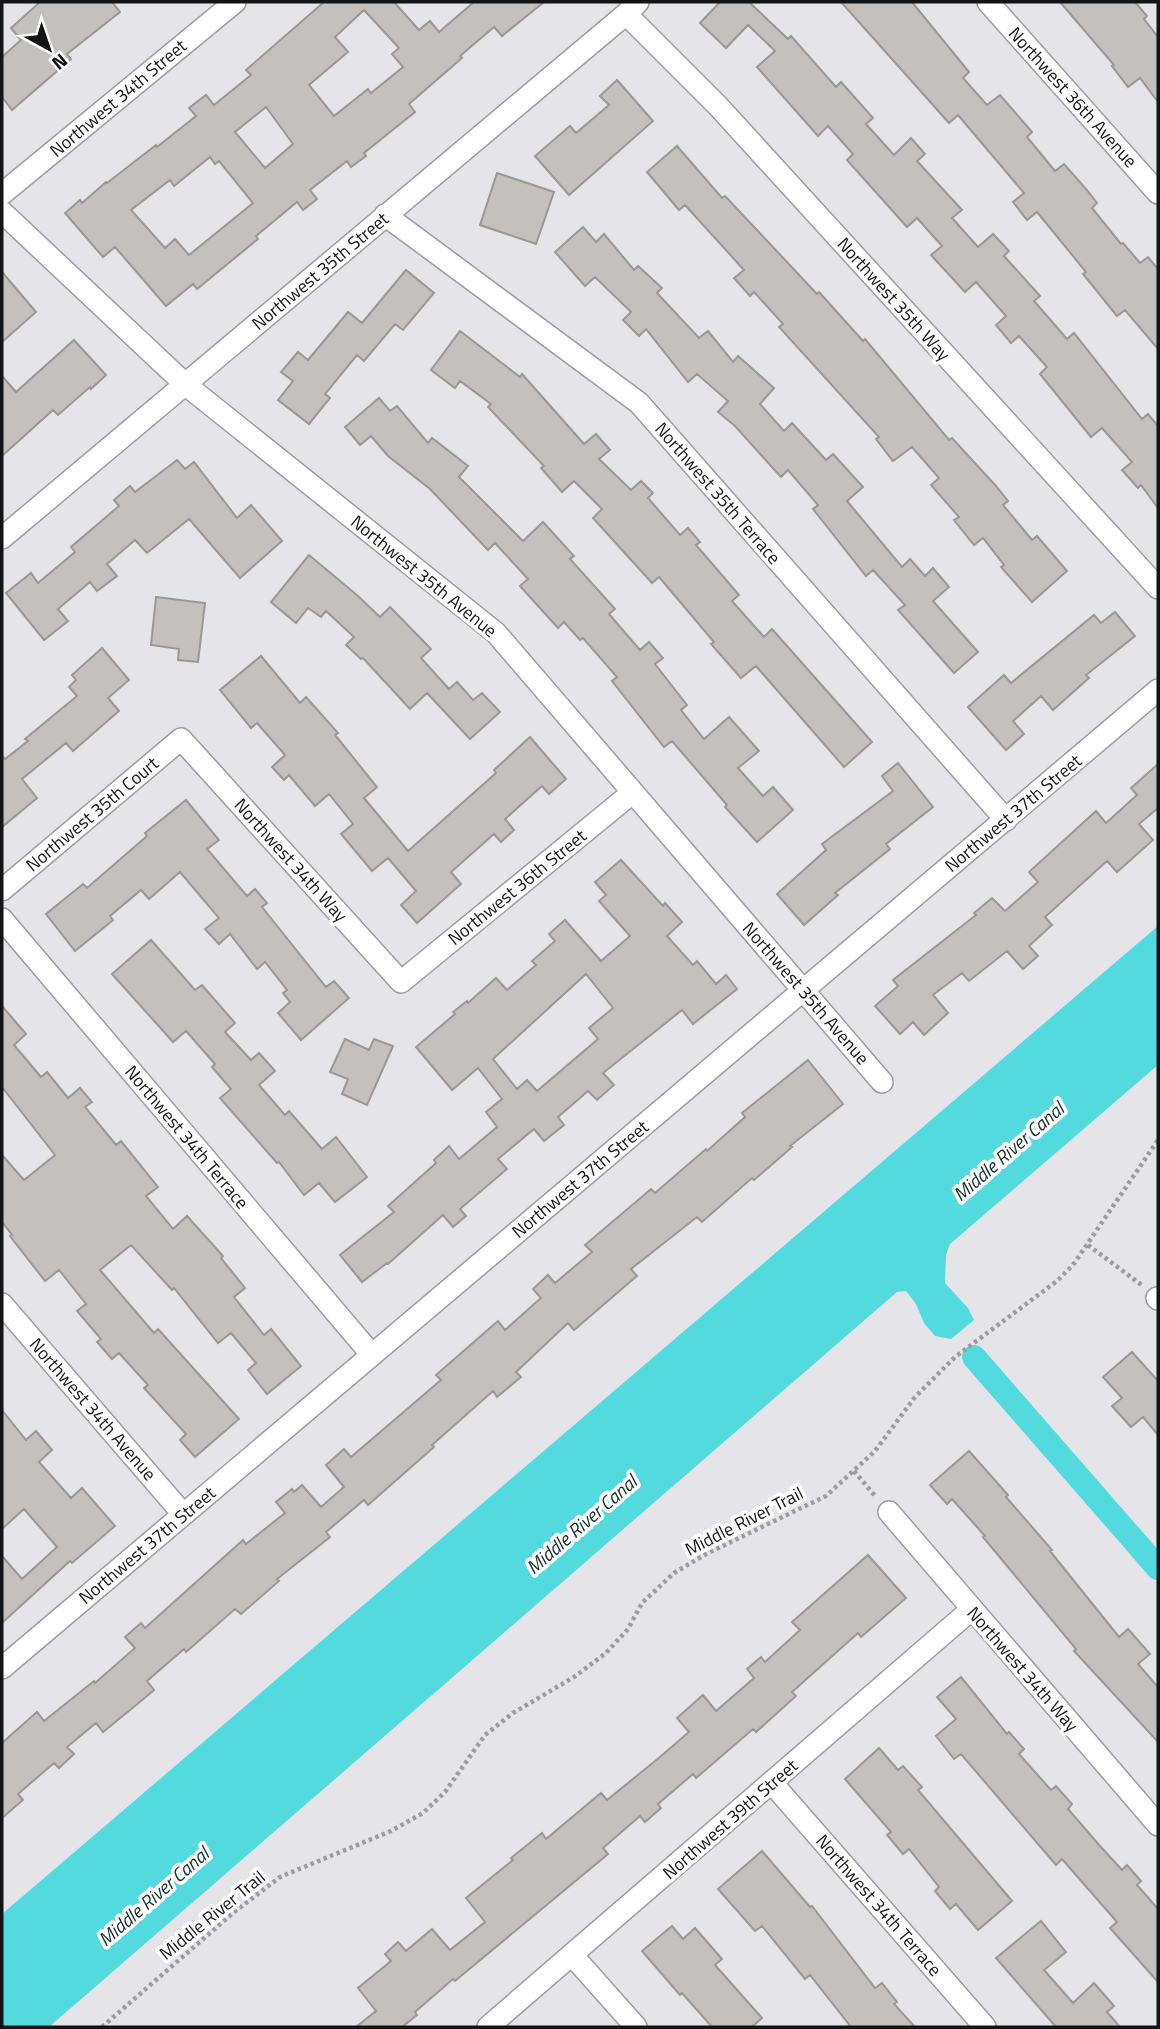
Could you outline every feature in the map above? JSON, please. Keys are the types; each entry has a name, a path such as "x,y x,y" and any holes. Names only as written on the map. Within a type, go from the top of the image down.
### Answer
{"street":[{"name":"Northwest 34th Street","path":"2,194 235,2"},
{"name":"Northwest 36th Avenue","path":"988,2 1158,193"},
{"name":"Northwest 35th Street","path":"2,538 632,8"},
{"name":"Northwest 35th Way","path":"632,8 718,106 1158,588"},
{"name":"Northwest 35th Avenue","path":"2,212 186,385 496,633 882,1082"},
{"name":"Northwest 35th Terrace","path":"386,215 639,403 1006,820"},
{"name":"Northwest 37th Street","path":"2,1668 1158,690"},
{"name":"Northwest 35th Court","path":"2,890 181,739"},
{"name":"Northwest 34th Way","path":"181,739 401,982"},
{"name":"Northwest 36th Street","path":"401,982 632,793"},
{"name":"Northwest 34th Terrace","path":"2,919 372,1355"},
{"name":"Northwest 34th Avenue","path":"2,1304 183,1514"},
{"name":"Northwest 34th Way","path":"889,1512 1158,1825"},
{"name":"Northwest 39th Street","path":"488,2027 972,1609"},
{"name":"Northwest 34th Terrace","path":"772,1783 985,2027"},
{"path":"572,1955 636,2027"}],"path":[{"name":"Middle River Trail","path":"102,2027 233,1913 280,1877 391,1831 423,1813 445,1791 485,1735 513,1713 574,1677 606,1653 628,1629 642,1603 674,1573 706,1554 826,1496 875,1451 915,1397 955,1357 1057,1281 1088,1245 1119,1194 1158,1140"},
{"path":"1088,1245 1158,1299"},
{"path":"854,1471 889,1512"}],"water":[{"name":"Middle River Canal","path":"1158,926 1158,1065 950,1244 946,1255 945,1283 968,1308 974,1320 951,1339 935,1336 924,1323 916,1304 906,1291 897,1292 49,2027 2,2027 2,1914"}],"building":[{"path":"40,2 112,2 120,12 67,54 71,59 12,110 2,97 2,57 21,40 11,28"},
{"path":"324,2 394,2 419,30 430,21 439,32 474,2 544,2 502,36 494,27 409,104 415,112 364,153 366,156 351,167 347,161 310,190 317,199 303,210 297,202 256,236 258,239 197,289 193,284 166,306 115,247 103,257 65,213 196,116 189,108 206,95 214,105 251,75 246,70","holes":["364,10 399,48 392,54 403,67 371,93 368,89 334,116 309,85 348,52 335,37","266,107 293,144 265,168 235,132","210,157 215,164 219,161 253,203 189,255 175,239 165,248 131,210 170,180 174,186"]},
{"path":"720,2 749,2 788,39 791,36 836,87 841,82 873,118 866,124 894,155 911,138 925,154 917,161 962,210 952,218 978,247 993,234 1009,251 1004,256 1040,296 1034,301 1067,339 1074,333 1142,419 1148,414 1158,426 1158,508 1141,485 1138,488 1122,470 1132,462 1102,428 1091,437 1040,374 1047,367 1019,336 1011,343 996,325 1006,316 976,282 965,292 931,255 942,246 917,218 907,227 847,160 853,154 828,126 818,136 757,67 775,51 748,25 726,48 700,23"},
{"path":"841,2 912,2 969,72 963,78 987,105 1000,95 1032,132 1027,137 1055,171 1064,164 1097,203 1092,208 1121,244 1123,243 1140,263 1148,257 1158,269 1158,349 1125,310 1117,316 1083,274 1086,272 1037,212 1027,220 1013,202 1024,193 958,115 949,123"},
{"path":"1060,2 1135,2 1147,16 1144,19 1158,37 1158,102 1140,78 1128,87 1112,66 1114,65"},
{"path":"617,80 653,121 569,195 535,156 570,126 576,133 609,105 600,96"},
{"path":"677,146 722,198 725,196 863,341 865,339 949,440 952,438 996,486 1008,501 1003,505 1032,540 1037,536 1067,571 1032,602 1001,567 1004,565 983,538 974,545 954,520 959,517 931,485 939,478 912,447 893,461 876,439 879,437 779,327 783,324 754,292 750,296 734,278 744,270 685,205 679,210 647,172"},
{"path":"497,173 554,192 536,244 480,225"},
{"path":"583,227 596,242 604,234 634,270 638,266 662,288 657,293 699,338 708,331 733,362 738,356 774,388 760,404 784,431 792,423 826,460 833,454 863,487 847,501 902,567 910,559 925,576 933,568 949,587 933,601 978,652 954,673 898,610 905,605 873,570 866,576 813,509 818,505 788,470 781,477 735,426 718,412 728,401 697,374 688,382 646,329 639,336 623,320 631,312 595,277 585,286 555,252"},
{"path":"406,270 434,293 403,330 395,324 364,361 357,355 325,394 330,398 309,424 278,400 293,381 281,372 298,352 308,360 348,312 362,323"},
{"path":"2,272 36,312 2,342"},
{"path":"460,331 520,377 522,374 584,444 596,434 610,450 599,459 631,490 641,481 653,493 648,498 680,535 688,528 700,542 696,545 739,595 732,601 764,637 772,629 872,742 844,767 756,666 741,678 659,577 652,583 593,518 602,509 574,481 562,492 541,468 544,466 488,407 491,404 460,381 455,388 431,370"},
{"path":"74,340 106,375 58,415 53,410 2,456 2,376 16,392"},
{"path":"379,398 390,411 397,406 428,443 432,438 468,466 459,477 523,541 543,522 574,556 570,559 615,609 609,614 640,650 649,642 663,658 655,664 687,705 681,710 704,739 729,717 759,751 738,768 763,796 773,787 793,810 757,842 672,741 664,747 612,681 617,677 583,638 580,640 564,622 558,628 520,586 528,579 495,543 488,550 430,489 388,456 371,436 360,445 345,427"},
{"path":"177,460 185,469 194,462 237,518 251,505 282,541 240,578 189,519 147,553 135,540 107,564 117,576 97,591 90,582 58,609 68,621 44,640 6,593 31,573 38,583 75,552 71,547 119,506 114,500 130,486 135,492"},
{"path":"309,555 380,617 390,607 431,649 421,658 449,689 457,682 473,700 482,693 500,712 470,739 427,693 410,709 363,658 346,645 354,637 326,611 321,617 308,608 296,623 271,602"},
{"path":"156,597 205,603 198,662 178,660 179,649 151,645"},
{"path":"1115,612 1135,636 1086,675 1089,678 1053,710 1041,696 1013,721 1024,734 1006,750 968,707 1004,675 1011,683 1094,615 1101,623"},
{"path":"102,648 129,680 108,698 119,711 73,751 66,743 22,779 37,798 2,827 2,755 5,759 28,741 25,739 77,696 69,687 76,680 72,675"},
{"path":"261,656 300,703 306,697 338,733 335,735 377,787 364,798 408,851 496,773 494,770 530,737 566,779 549,794 542,786 505,819 514,830 501,842 494,834 451,872 461,884 417,923 401,905 416,891 388,858 372,871 341,834 353,824 329,794 315,806 289,775 284,780 272,767 285,755 257,723 251,728 220,690"},
{"path":"898,763 933,807 886,844 890,849 835,893 838,895 804,925 777,894 826,850 822,844 893,791 882,776"},
{"path":"1158,764 1158,808 1139,824 1153,840 1117,872 1107,861 1045,917 1052,925 1029,946 1038,956 1023,969 1007,951 969,981 962,973 933,995 948,1013 924,1035 913,1022 900,1034 875,1006 898,986 893,980 976,915 974,913 992,898 1005,911 1038,882 1029,872 1096,811 1106,823 1137,795 1131,788"},
{"path":"186,800 219,840 207,849 247,896 255,889 267,903 262,907 326,987 334,981 349,998 301,1040 278,1013 290,1002 283,993 287,990 265,962 257,969 230,934 219,944 205,929 219,918 180,872 149,899 141,890 110,916 113,920 75,951 46,914 83,884 87,888 147,836 145,833"},
{"path":"621,860 663,906 665,903 682,922 667,936 693,965 697,961 716,984 726,975 737,989 693,1024 682,1010 603,1073 614,1085 597,1100 588,1091 558,1117 564,1125 544,1141 534,1129 498,1159 507,1169 460,1209 466,1216 453,1227 443,1215 388,1264 362,1282 340,1255 394,1212 388,1206 436,1163 434,1160 449,1146 459,1159 497,1127 486,1112 502,1099 478,1068 452,1090 416,1047 455,1014 453,1012 467,1001 468,1003 496,978 507,990 536,965 532,961 555,941 549,934 565,920 601,961 630,936 599,901 606,895 595,882","holes":["586,974 613,1008 589,1028 598,1039 537,1091 527,1080 517,1089 493,1059"]},
{"path":"151,940 195,990 202,985 235,1023 225,1032 251,1060 259,1053 275,1071 259,1085 285,1115 289,1111 322,1149 336,1137 367,1177 335,1202 319,1183 304,1195 279,1162 277,1163 220,1098 231,1089 212,1067 215,1064 186,1031 173,1042 112,974"},
{"path":"2,1006 26,1034 14,1045 41,1077 47,1072 68,1098 80,1088 92,1102 85,1107 116,1145 121,1141 158,1187 146,1196 173,1229 187,1216 223,1256 221,1258 245,1288 234,1297 264,1335 271,1329 301,1366 267,1394 248,1370 256,1363 231,1333 218,1343 174,1288 172,1290 131,1245 100,1270 154,1333 158,1329 239,1419 195,1457 180,1440 186,1434 144,1388 148,1385 119,1353 112,1359 97,1342 101,1339 77,1311 86,1304 59,1270 45,1281 2,1222 2,1155 24,1180 55,1155 2,1087"},
{"path":"345,1039 369,1050 374,1039 393,1046 367,1105 342,1094 348,1079 330,1072"},
{"path":"808,1060 843,1104 702,1222 697,1217 631,1269 637,1276 574,1330 568,1323 516,1372 521,1377 497,1397 493,1391 368,1505 364,1500 326,1532 330,1537 277,1579 279,1581 241,1614 235,1609 186,1652 184,1649 147,1681 154,1690 141,1701 103,1732 96,1723 67,1747 74,1754 59,1768 54,1763 18,1794 23,1800 2,1818 2,1743 37,1712 44,1721 94,1681 95,1683 135,1648 125,1637 141,1623 145,1628 243,1540 246,1544 285,1513 276,1502 292,1489 294,1492 302,1485 321,1507 344,1487 326,1465 344,1449 351,1457 441,1380 436,1375 498,1321 505,1330 541,1298 533,1289 548,1275 555,1283 592,1252 585,1245 651,1189 655,1193 706,1149 707,1151 745,1117 742,1113"},
{"path":"1132,1352 1158,1381 1158,1435 1143,1417 1131,1427 1112,1406 1122,1398 1103,1377"},
{"path":"2,1410 26,1440 36,1431 52,1450 39,1462 71,1498 82,1488 115,1526 72,1563 70,1561 2,1623 2,1556 22,1579 57,1547 24,1509 2,1529"},
{"path":"969,1451 1008,1495 1006,1497 1052,1550 1050,1551 1119,1637 1128,1629 1150,1654 1138,1664 1158,1687 1158,1742 1074,1651 1076,1649 983,1537 985,1536 952,1499 947,1504 930,1485"},
{"path":"868,1555 906,1598 861,1637 858,1633 792,1692 796,1696 756,1732 753,1729 696,1778 693,1774 658,1804 661,1808 645,1822 640,1816 603,1848 608,1854 455,1981 453,1979 402,2027 356,2027 376,2011 358,1988 391,1961 385,1954 398,1942 406,1951 432,1929 450,1950 485,1922 466,1898 542,1833 546,1839 601,1793 607,1800 660,1757 689,1732 677,1718 703,1695 716,1711 754,1678 747,1669 761,1657 765,1662 800,1630 792,1622"},
{"path":"961,1677 1007,1734 1009,1732 1024,1749 1019,1754 1051,1790 1056,1786 1072,1804 1068,1809 1100,1846 1122,1870 1127,1865 1141,1881 1137,1885 1158,1909 1158,1982 1110,1928 1117,1922 1062,1859 1056,1865 961,1754 954,1759 936,1736 956,1719 937,1697"},
{"path":"879,1748 898,1770 903,1766 922,1787 918,1790 1012,1901 978,1930 956,1904 950,1909 935,1891 939,1887 909,1849 903,1854 887,1835 891,1832 845,1779"},
{"path":"762,1851 810,1907 812,1906 875,1988 882,1983 897,2002 894,2004 915,2027 851,2027 810,1975 805,1979 762,1926 755,1931 718,1889"},
{"path":"1041,1921 1066,1952 1044,1970 1073,2003 1094,1983 1114,2006 1107,2012 1120,2027 1056,2027 996,1958"},
{"path":"672,1926 683,1939 695,1928 722,1959 715,1965 762,2018 752,2027 712,2027 642,1951"}],"waterway":[{"path":"974,1357 1158,1568"}]}
